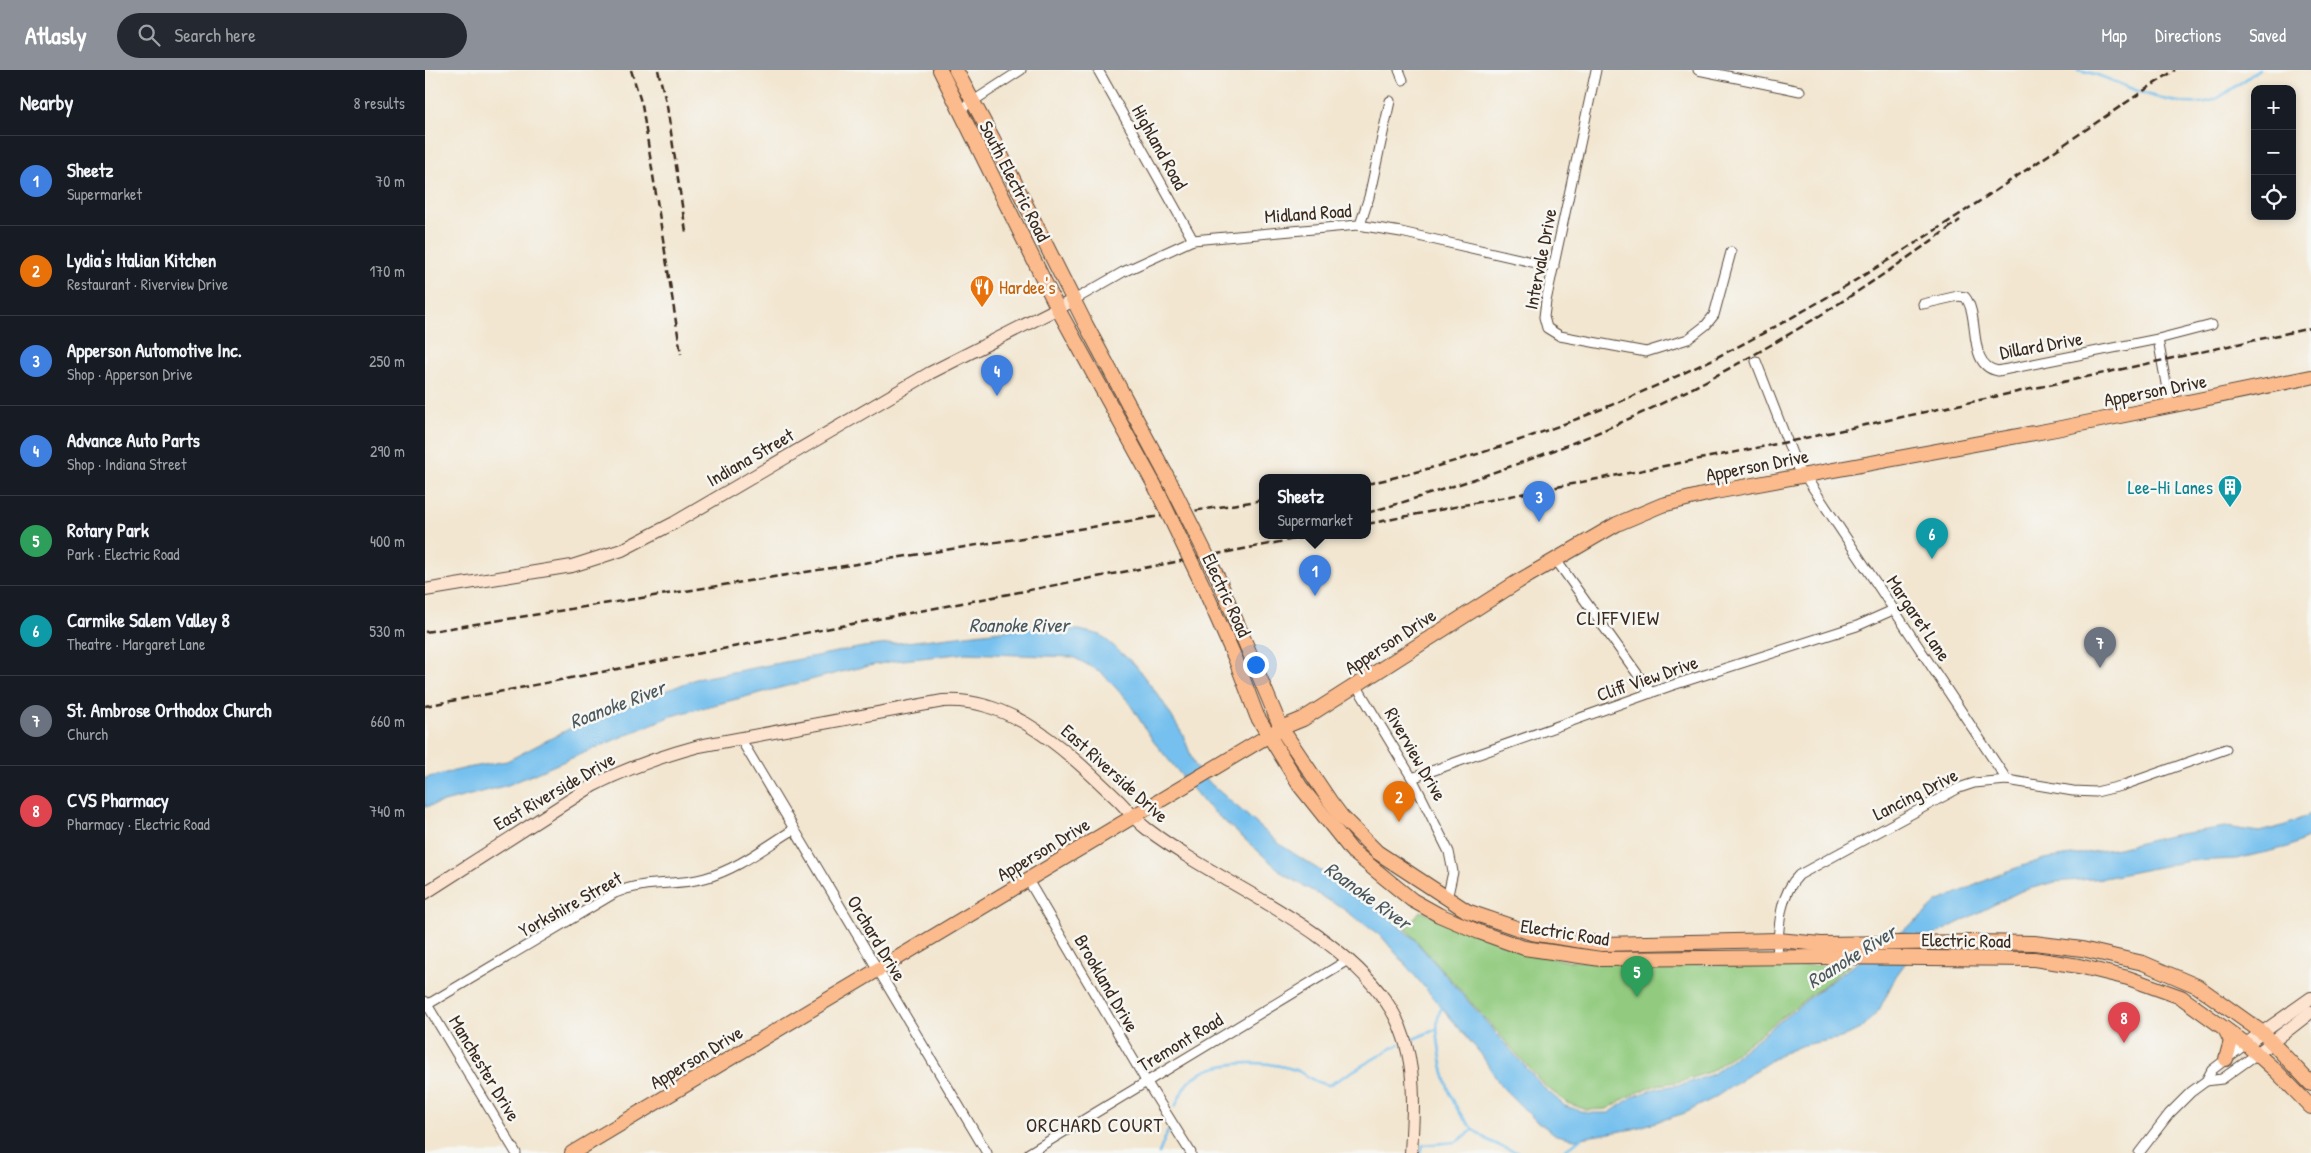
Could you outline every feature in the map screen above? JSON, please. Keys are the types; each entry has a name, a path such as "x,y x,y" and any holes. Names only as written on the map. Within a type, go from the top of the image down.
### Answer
{"main road":[{"name":"South Electric Road","path":"940,70 958,110 1058,309"},
{"name":"South Electric Road","path":"956,70 1074,300"},
{"name":"Electric Road","path":"1074,300 1170,482 1219,580 1281,728 1330,801 1364,840 1397,867 1467,911 1531,933 1581,942 1602,944 1778,940 1821,951 2053,962 2129,978 2181,997 2225,1028 2257,1054 2311,1107"},
{"name":"Electric Road","path":"1058,309 1155,486 1235,658 1257,716 1268,736 1300,786 1352,850 1412,900 1464,926 1524,948 1585,957 1777,958 1821,951 1974,942 2058,945 2143,963 2197,986 2267,1037 2311,1084"},
{"name":"Apperson Drive","path":"572,1153 1281,728 1303,719 1556,560 1617,524 1663,505 1715,492 2170,406 2311,377"},
{"path":"2225,1028 2231,1041 2226,1059"}],"street":[{"path":"958,110 1021,70"},
{"name":"Highland Road","path":"1098,70 1193,240"},
{"path":"1399,70 1403,80"},
{"name":"Intervale Drive","path":"1596,70 1544,317 1545,323 1551,332 1591,343 1646,352 1688,339 1706,325 1714,315 1731,252"},
{"path":"1698,70 1800,91"},
{"path":"1360,225 1369,197 1391,101"},
{"name":"Midland Road","path":"1074,300 1123,272 1193,240 1360,225 1553,267"},
{"name":"Dillard Drive","path":"1923,304 1958,296 1965,298 1973,318 1980,358 1987,367 1998,371 2159,338 2211,325"},
{"name":"Indiana Street","path":"425,590 572,566 621,550 674,523 930,373 1074,300"},
{"path":"2159,338 2170,406"},
{"name":"Margaret Lane","path":"1756,361 1794,463 2007,780"},
{"path":"1556,560 1651,693"},
{"name":"Cliff View Drive","path":"1412,778 1651,693 1857,626 1893,610"},
{"name":"Riverview Drive","path":"1356,685 1433,815 1452,862 1453,872 1447,899"},
{"name":"East Riverside Drive","path":"425,893 561,805 617,774 662,756 740,738 943,701 969,701 997,709 1047,737 1077,760 1146,828 1287,916 1348,960 1385,1000 1398,1022 1407,1045 1413,1086 1408,1151"},
{"name":"Orchard Drive","path":"740,738 793,830 987,1153"},
{"name":"Lancing Drive","path":"1777,958 1783,903 1791,882 1799,875 1959,788 1974,783 2007,780 2073,791 2097,792 2121,786 2227,749"},
{"name":"Yorkshire Street","path":"426,1004 615,894 643,884 692,881 724,872 793,830"},
{"name":"Brookland Drive","path":"1028,880 1146,1081 1191,1153"},
{"name":"Tremont Road","path":"1029,1153 1348,960"},
{"path":"2206,1081 2222,1079 2257,1054 2267,1037 2311,998"},
{"name":"Manchester Drive","path":"426,1004 516,1153"},
{"path":"2139,1153 2169,1114 2191,1092 2206,1081 2212,1070 2246,1044 2267,1037 2311,1012"}],"green space":[{"path":"1420,911 1532,955 1568,961 1753,966 1850,965 1712,1071 1683,1081 1657,1085 1631,1095 1607,1109 1587,1110 1567,1103 1545,1086 1406,929"}],"water":[{"path":"1027,628 1079,630 1101,635 1135,665 1161,699 1183,735 1195,766 1211,784 1281,845 1379,909 1413,938 1544,1088 1565,1106 1587,1113 1609,1113 1632,1097 1658,1088 1685,1084 1713,1074 1827,984 1919,919 1937,902 2007,871 2044,859 2119,848 2174,835 2225,827 2259,832 2283,826 2311,814 2311,836 2288,847 2236,859 2189,861 2104,878 2055,882 2021,891 1932,936 1909,958 1896,976 1879,1010 1862,1028 1841,1038 1803,1045 1779,1055 1714,1098 1685,1113 1633,1129 1575,1139 1556,1135 1534,1119 1501,1086 1481,1054 1382,937 1342,908 1285,875 1206,805 1153,741 1128,701 1101,672 1073,657 966,653 894,661 849,670 671,716 508,785 425,807 425,778 507,761 569,729 696,679 863,647"}],"waterway":[{"path":"2078,70 2096,74 2158,98 2183,103 2208,102 2218,98 2259,70"},
{"path":"1442,1007 1437,1023 1438,1041 1448,1089 1455,1104 1473,1129 1486,1139 1501,1147 1520,1153"},
{"path":"1413,1039 1437,1029"},
{"path":"1175,1107 1187,1084 1193,1078 1216,1067 1244,1063 1286,1067 1329,1085 1399,1044"},
{"path":"1421,1153 1423,1145 1456,1142 1473,1130"},
{"path":"1159,1153 1168,1131"},
{"path":"1562,1153 1582,1137"}],"railway":[{"path":"631,70 642,105 681,354"},
{"path":"658,70 667,106 686,232"},
{"path":"1371,483 1462,459 1557,427 1603,409 1737,347 1850,284 1905,250 2175,70"},
{"path":"1371,512 1472,480 1549,452 1675,397 1725,371 1823,314 1960,220"},
{"path":"1371,523 1787,442 2311,328"},
{"path":"425,632 1259,501"},
{"path":"425,706 1295,539"}],"place":[{"name":"Hardee's","path":"982,308"},
{"name":"Advance Auto Parts","path":"997,396"},
{"name":"Lee-Hi Lanes","path":"2230,508"},
{"name":"Apperson Automotive Inc.","path":"1539,522"},
{"name":"Carmike Salem Valley 8","path":"1932,559"},
{"name":"Sheetz","path":"1315,596"},
{"name":"St. Ambrose Orthodox Church","path":"2100,668"},
{"name":"Lydia's Italian Kitchen","path":"1399,822"},
{"name":"Rotary Park","path":"1637,997"},
{"name":"CVS Pharmacy","path":"2124,1043"}],"district":[{"name":"CLIFFVIEW","path":"1618,617"},
{"name":"ORCHARD COURT","path":"1095,1124"}],"water label":[{"name":"Roanoke River","path":"1019,624"},
{"name":"Roanoke River","path":"617,704"},
{"name":"Roanoke River","path":"1368,895"},
{"name":"Roanoke River","path":"1851,956"}]}
